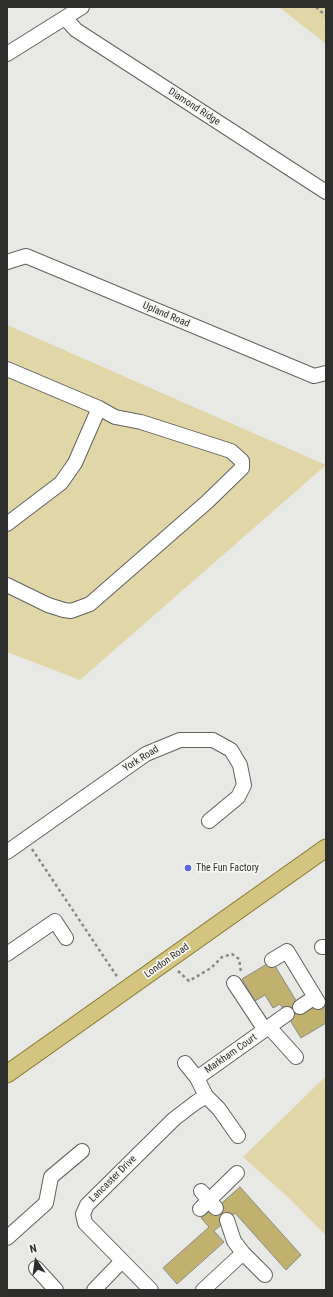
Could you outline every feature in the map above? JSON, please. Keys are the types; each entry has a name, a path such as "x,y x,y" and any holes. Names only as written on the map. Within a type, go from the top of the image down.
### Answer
{"main road":[{"name":"London Road","path":"7,1074 326,848"}],"street":[{"path":"7,54 74,11"},
{"name":"Diamond Ridge","path":"74,11 76,30 326,192"},
{"name":"Upland Road","path":"7,262 26,256 308,374 314,376 326,373"},
{"path":"7,369 99,408 115,417 141,422 231,451 242,461 242,468 206,502 90,604 71,611 64,610 48,605 7,585"},
{"path":"7,524 61,483 75,463 99,408"},
{"name":"York Road","path":"7,852 146,754 180,740 213,740 231,750 240,765 244,785 238,797 209,821"},
{"path":"7,954 55,921 66,938"},
{"path":"272,960 287,951 316,999 300,1006"},
{"name":"Markham Court","path":"234,983 275,1023 296,1057"},
{"name":"Markham Court","path":"197,1078 275,1023"},
{"name":"Markham Court","path":"184,1063 197,1078 206,1096 219,1109 238,1136"},
{"name":"Lancaster Drive","path":"151,1290 85,1223 83,1214 87,1205 174,1119 206,1096"},
{"path":"7,1237 46,1204 51,1177 82,1151"},
{"path":"207,1202 237,1173"},
{"path":"227,1224 234,1241 243,1253 265,1275"},
{"path":"204,1290 243,1253"},
{"path":"94,1290 122,1261"},
{"path":"36,1268 54,1289"}],"path":[{"path":"316,7 326,16"},
{"path":"26,839 126,990"},
{"path":"176,969 189,981 210,968 222,957 232,954 239,959 241,974 234,983"}],"shaded area":[{"path":"279,7 326,7 326,44"},
{"path":"7,325 326,465 80,680 7,652"},
{"path":"326,1076 326,1236 290,1199 243,1157"}],"building":[{"path":"272,961 303,1012 326,999 326,1023 301,1038 280,1004 273,1008 265,995 255,1001 242,979"},
{"path":"240,1187 301,1255 286,1270 235,1213 214,1231 224,1242 177,1284 163,1268 209,1227 201,1218 210,1210 216,1208"}],"place":[{"name":"The Fun Factory","path":"188,868"}]}
